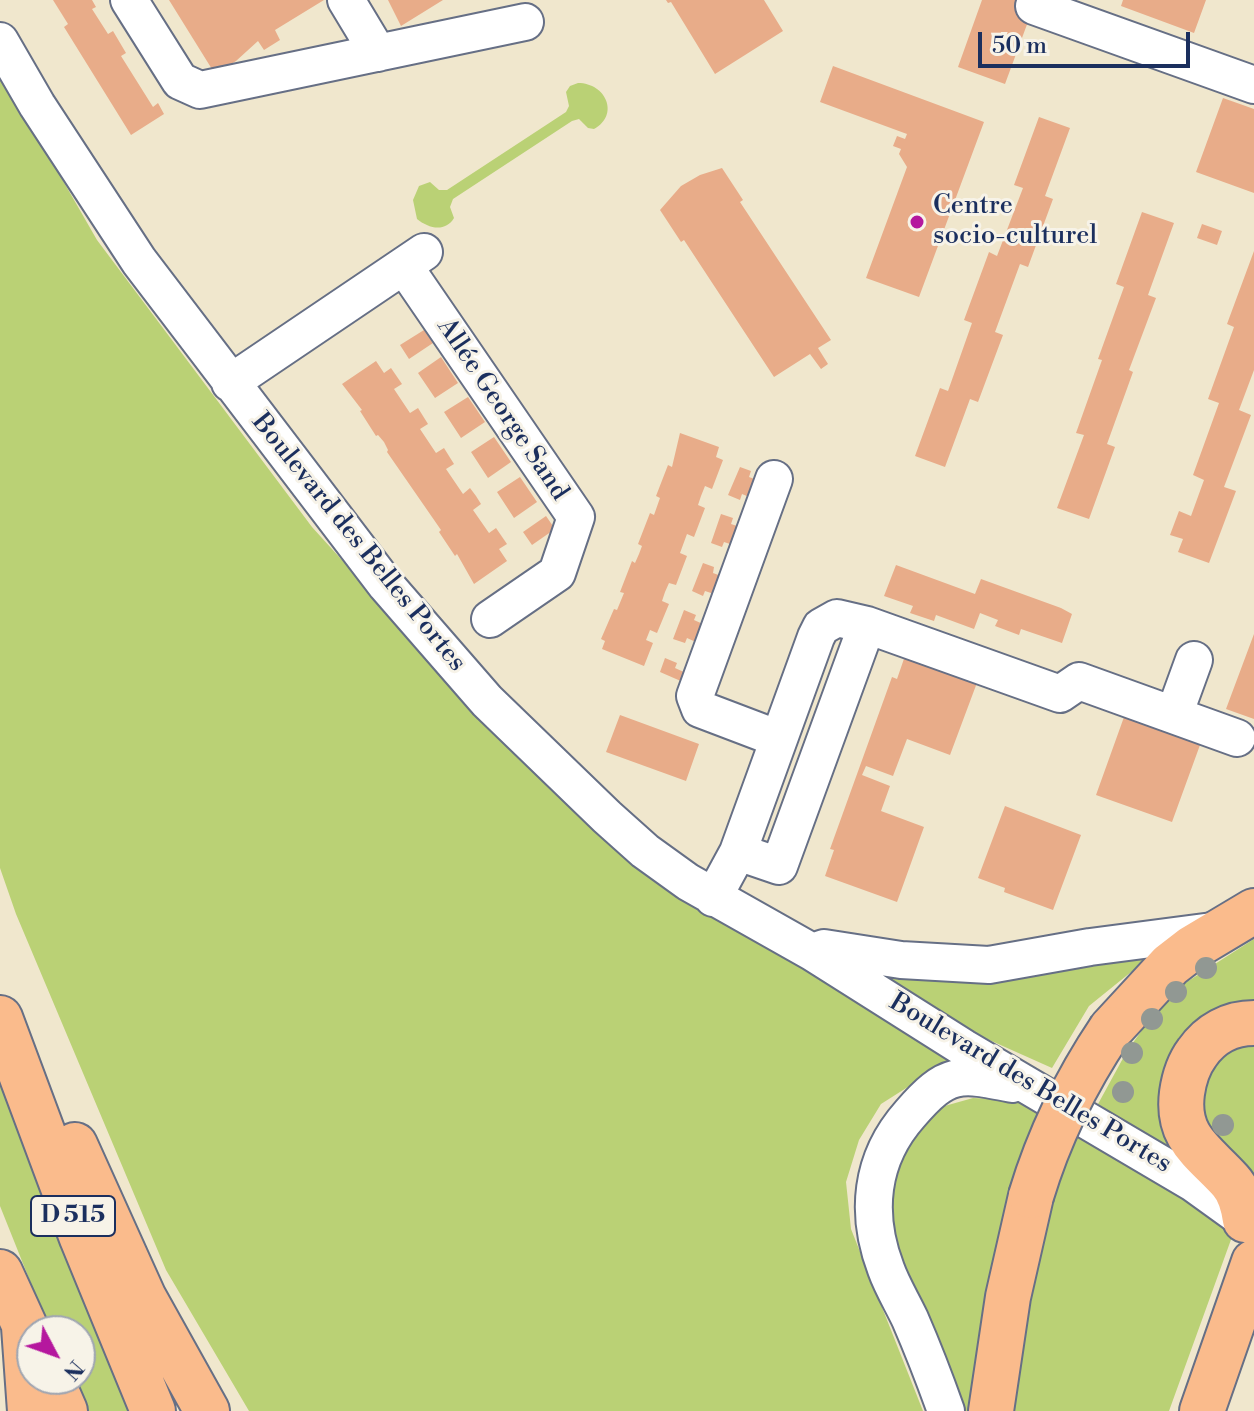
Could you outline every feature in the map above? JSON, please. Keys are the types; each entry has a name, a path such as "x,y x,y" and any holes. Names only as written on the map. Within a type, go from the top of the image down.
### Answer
{"main road":[{"path":"991,1411 1008,1297 1031,1196 1057,1125 1091,1059 1111,1029 1170,965 1237,921"},
{"name":"D 515","path":"0,1018 82,1238 153,1411"},
{"path":"1250,1224 1231,1182 1200,1153 1180,1111 1185,1077 1203,1044 1230,1027 1254,1023"},
{"path":"18,1068 57,1104 144,1298 207,1411"},
{"path":"1202,1411 1252,1268"},
{"path":"0,1272 19,1315"}],"street":[{"path":"129,0 180,81 200,90 525,22"},
{"path":"346,0 378,53"},
{"path":"1034,6 1254,85"},
{"name":"Boulevard des Belles Portes","path":"0,41 120,234 230,383 386,585 487,701 575,787 645,851 713,898 812,952 1029,1087 1193,1183 1250,1224"},
{"name":"Allée George Sand","path":"230,383 414,259 576,517 557,573 490,619"},
{"path":"774,479 695,696 700,709 779,739"},
{"path":"713,898 738,852 821,627 837,618 867,625 1060,694 1079,681 1237,738"},
{"path":"738,852 779,866 867,625"},
{"path":"1174,715 1194,660"},
{"name":"Boulevard des Belles Portes","path":"812,952 824,948 912,961 989,965 1237,921"},
{"path":"946,1411 927,1357 886,1271 877,1242 872,1201 877,1173 887,1145 903,1122 945,1081 967,1076 1029,1087"}],"green space":[{"path":"0,71 97,240 312,527 504,739 960,1063 922,1078 881,1104 859,1140 846,1182 851,1229 923,1411 249,1411 166,1270 16,914 0,868"},
{"path":"578,83 588,84 602,94 608,108 602,123 594,129 588,128 579,119 572,121 453,199 450,207 454,218 446,226 431,227 417,219 413,200 419,186 430,182 439,190 447,190 566,112 569,106 566,92"},
{"path":"1254,939 1254,1012 1196,1034 1194,1168 1098,1104 1127,1051 1168,994"},
{"path":"1157,951 1089,1006 1052,1068 958,1026 855,963"},
{"path":"1254,1038 1254,1186 1200,1127 1205,1065 1230,1044"},
{"path":"0,1066 135,1411 84,1411 77,1395 96,1395 96,1315 44,1315 0,1206"},
{"path":"973,1098 1021,1100 1042,1111 974,1411 955,1411 883,1227 897,1144 934,1109"},
{"path":"1075,1134 1237,1223 1169,1411 1011,1411 1045,1204"}],"building":[{"path":"53,0 92,0 96,7 92,9 108,34 113,31 126,53 121,56 153,107 158,103 164,114 131,135 64,27 68,24"},
{"path":"169,0 324,0 275,30 280,40 264,50 258,41 236,61 215,74"},
{"path":"388,0 443,0 401,26"},
{"path":"666,0 764,0 783,31 715,74 671,2"},
{"path":"982,0 1036,0 1005,84 958,67"},
{"path":"1123,0 1206,0 1194,33 1121,6"},
{"name":"Centre socio-culturel","path":"833,66 984,122 919,297 866,278 907,167 899,154 901,149 893,146 897,136 905,139 907,134 820,102"},
{"path":"1223,98 1254,109 1254,193 1196,172"},
{"path":"1039,117 1070,128 1045,196 1053,199 1028,267 1020,264 995,332 1003,335 978,402 970,399 945,467 915,456 940,388 948,391 972,323 964,320 989,252 997,256 1023,188 1014,185"},
{"path":"722,168 743,200 740,202 831,340 818,348 828,364 821,369 810,354 774,377 684,240 681,242 660,210 681,186 700,175"},
{"path":"1142,212 1174,223 1148,295 1156,298 1129,370 1133,372 1107,444 1115,447 1089,519 1057,508 1084,435 1076,433 1124,287 1116,284"},
{"path":"1202,224 1222,231 1217,245 1197,238"},
{"path":"1254,251 1254,370 1239,410 1251,415 1224,487 1236,491 1209,563 1178,552 1183,539 1170,535 1179,511 1191,516 1204,480 1193,475 1219,403 1208,399 1234,327 1227,324"},
{"path":"424,330 433,343 409,359 400,345"},
{"path":"441,357 458,383 435,398 418,373"},
{"path":"376,361 384,373 391,368 402,384 394,389 410,413 418,408 428,424 420,429 436,453 444,448 454,464 446,469 463,494 470,488 476,496 481,504 473,510 489,533 496,528 507,544 499,549 507,561 474,584 387,452 384,442 376,436 362,410 342,384"},
{"path":"468,397 485,422 461,438 444,412"},
{"path":"680,433 719,447 716,457 723,460 712,489 705,486 701,496 698,505 705,508 694,537 687,534 680,553 687,556 676,585 669,583 665,592 662,601 669,604 657,633 650,630 646,640 653,643 644,666 602,649 605,641 601,639 624,593 620,592 632,561 635,563 639,554 642,546 638,544 650,513 654,515 660,498 656,496 668,465 672,467"},
{"path":"494,437 511,462 488,478 471,452"},
{"path":"740,467 751,471 749,477 760,481 754,499 742,494 740,500 728,495"},
{"path":"520,477 537,502 514,518 497,492"},
{"path":"721,514 733,518 731,524 743,528 736,546 724,542 722,547 711,543"},
{"path":"546,516 555,529 532,545 523,532"},
{"path":"703,563 714,567 713,573 724,577 717,595 705,591 703,596 692,591"},
{"path":"896,565 975,594 981,579 1061,608 1072,614 1062,643 1021,629 1019,635 995,626 998,620 980,613 974,629 936,615 934,621 910,613 913,606 884,596"},
{"path":"684,610 696,615 694,620 705,625 698,643 687,638 685,643 673,639"},
{"path":"1254,634 1254,719 1226,709"},
{"path":"906,653 978,680 950,755 907,739 893,776 866,766 862,775 890,786 881,811 924,827 897,902 825,876 834,850 830,849 892,677 897,679"},
{"path":"665,658 677,663 675,668 686,673 683,682 660,672"},
{"path":"620,715 699,744 686,781 606,752"},
{"path":"1124,717 1200,745 1172,822 1096,795"},
{"path":"1005,806 1081,835 1053,910 1004,892 1005,888 978,878"}],"place":[{"name":"Centre socio-culturel","path":"917,222"}]}
